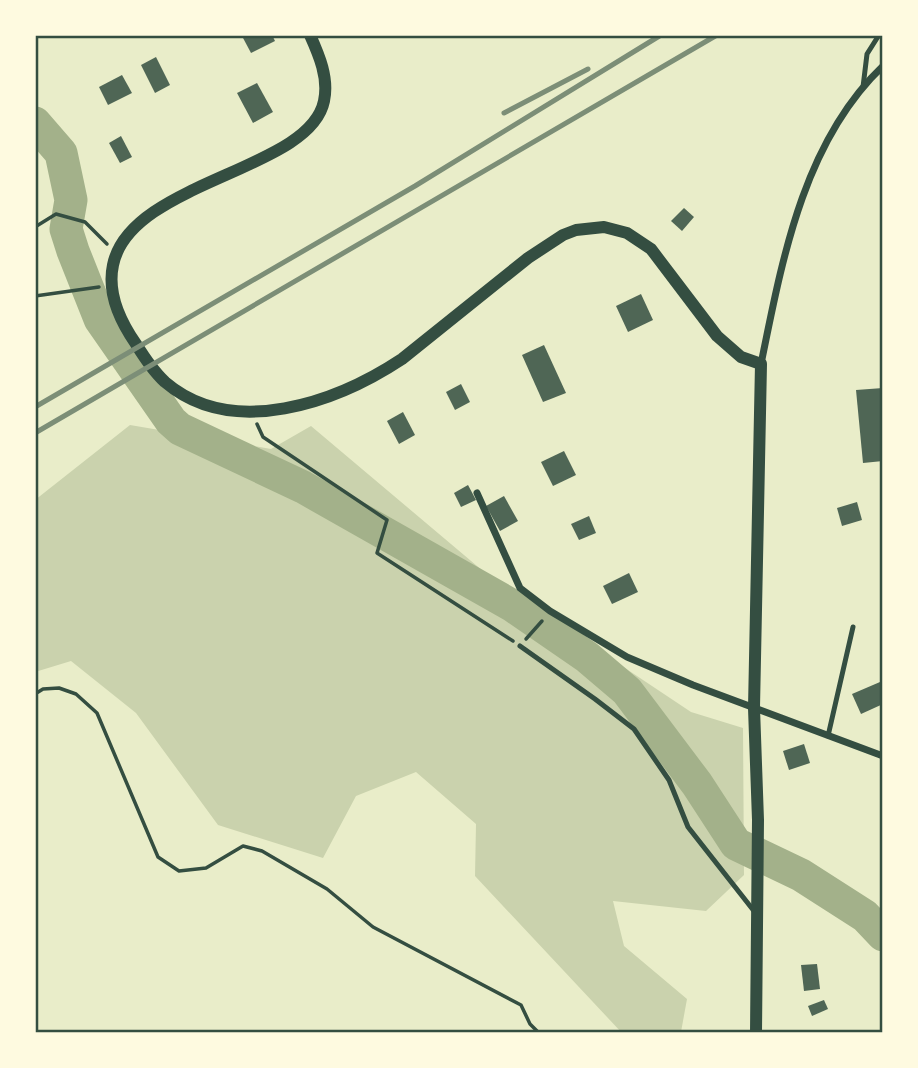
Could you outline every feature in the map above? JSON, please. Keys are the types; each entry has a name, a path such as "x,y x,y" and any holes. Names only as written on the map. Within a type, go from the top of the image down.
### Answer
{"street":[{"path":"310,35 321,61 326,86 325,101 313,124 290,143 190,192 149,216 124,240 117,253 112,282 118,313 137,346 164,381 196,401 237,411 312,404 360,384 402,359 528,258 563,235 592,227 615,229 651,249 717,337 741,356 761,364"},
{"path":"756,1033 758,820 754,708 761,364 779,276 796,218 814,171 837,123 883,66"},
{"path":"477,493 520,588 550,611 627,657 726,699 883,756"}],"lane":[{"path":"862,90 867,54 879,35"},
{"path":"828,736 853,627"},
{"path":"520,646 634,729 669,780 688,827 758,916"}],"path":[{"path":"35,227 56,214 85,222 117,253"},
{"path":"35,296 93,288"},
{"path":"250,410 263,437 387,520 377,553 520,646 550,611"},
{"path":"35,694 43,689 59,688 76,694 97,713 159,857 179,871 206,868 243,846 262,851 327,889 373,927 520,1005 530,1024 539,1033"}],"green space":[{"path":"130,425 271,449 311,426 496,582 691,712 743,728 744,875 706,911 613,901 624,946 687,999 681,1032 622,1033 475,876 476,824 416,772 356,796 323,858 218,825 136,713 71,661 35,672 35,500"}],"building":[{"path":"272,35 275,41 251,53 242,36"},
{"path":"156,57 170,85 155,93 141,65"},
{"path":"122,75 132,93 108,105 99,87"},
{"path":"257,83 273,112 253,123 237,93"},
{"path":"121,136 132,157 120,163 109,143"},
{"path":"684,208 694,217 682,231 671,221"},
{"path":"641,294 653,320 628,332 616,306"},
{"path":"544,345 566,393 543,402 522,355"},
{"path":"461,384 470,402 455,410 446,392"},
{"path":"883,388 883,461 863,463 856,390"},
{"path":"403,412 415,435 399,444 387,421"},
{"path":"564,451 576,475 553,486 541,462"},
{"path":"468,485 476,500 461,507 454,493"},
{"path":"504,496 518,521 500,531 486,506"},
{"path":"857,502 862,520 842,526 837,508"},
{"path":"589,516 596,533 579,540 571,524"},
{"path":"629,573 638,592 612,604 603,586"},
{"path":"880,682 883,688 883,704 861,714 852,694"},
{"path":"804,744 810,763 789,770 783,751"},
{"path":"817,964 820,989 804,991 801,965"},
{"path":"824,1000 828,1009 812,1016 808,1006"}],"waterway":[{"path":"35,123 61,153 71,200 66,229 100,319 171,421 180,429 303,487 513,606 587,657 627,691 697,784 736,844 801,875 865,916 883,935"}],"railway":[{"path":"35,407 415,186 661,35"},
{"path":"35,433 717,35"},
{"path":"504,113 588,69"}]}
